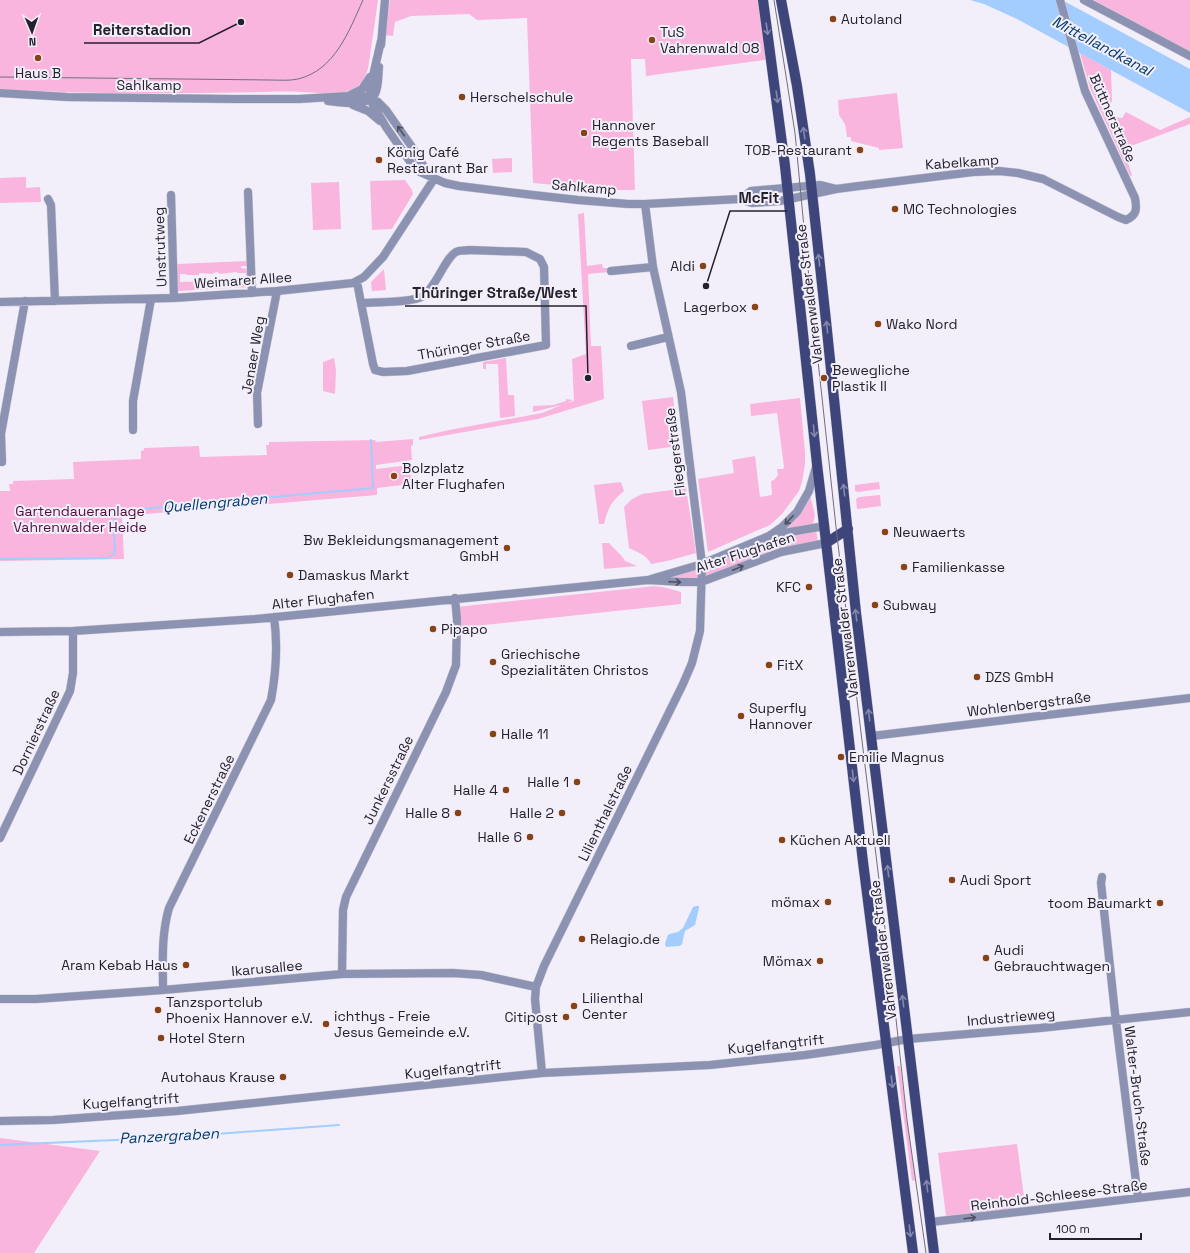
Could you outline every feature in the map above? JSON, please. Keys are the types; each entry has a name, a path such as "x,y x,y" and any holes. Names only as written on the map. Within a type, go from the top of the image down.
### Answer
{"main road":[{"name":"Vahrenwalder Straße","path":"764,0 788,188 788,200 817,464 863,862 913,1253"},
{"name":"Vahrenwalder Straße","path":"781,0 797,86 811,190 856,613 934,1253"},
{"path":"825,526 848,529"},
{"path":"826,543 848,529"}],"street":[{"path":"371,99 375,96 378,87 385,0"},
{"name":"Büttnerstraße","path":"1060,0 1085,91 1134,198"},
{"path":"1084,0 1190,56"},
{"path":"371,99 369,91 381,41"},
{"path":"346,99 362,89 374,71"},
{"path":"378,87 386,110"},
{"name":"Sahlkamp","path":"0,93 68,98 346,99 361,103 371,99 386,127 413,166 420,172 459,186 505,192 585,201 645,204 740,199 752,203 788,200 799,197 811,190"},
{"name":"Sahlkamp","path":"346,99 356,106 368,111 386,127"},
{"path":"357,282 364,277 383,257 432,177 386,110 378,102 371,99"},
{"name":"Kabelkamp","path":"811,190 820,185 836,189 973,172 999,171 1018,173 1043,179 1118,218 1126,220 1132,217 1136,209 1134,198"},
{"name":"Sahlkamp","path":"740,199 752,191 788,188 811,190"},
{"path":"248,192 252,293"},
{"name":"Unstrutweg","path":"171,195 174,298"},
{"path":"48,199 51,205 55,301"},
{"name":"Fliegerstraße","path":"645,204 652,268 681,392 702,564"},
{"name":"Thüringer Straße","path":"357,282 361,303 373,364 375,370 383,372 407,371 546,345 544,267 540,259 526,252 457,251 451,256 430,290 422,297 413,300 361,303"},
{"path":"611,271 652,268"},
{"name":"Weimarer Allee","path":"0,302 174,298 337,286 357,282"},
{"name":"Jenaer Weg","path":"258,424 257,393 277,291"},
{"path":"133,430 133,401 152,299"},
{"path":"2,462 1,434 25,301"},
{"path":"630,346 668,337"},
{"name":"Alter Flughafen","path":"648,580 702,564 769,536 782,527 797,512 809,491 817,464"},
{"name":"Alter Flughafen","path":"769,536 825,526"},
{"name":"Alter Flughafen","path":"0,632 74,631 274,617 648,580 701,582 781,552 826,543"},
{"name":"Lilienthalstraße","path":"542,1073 535,1008 536,987 542,970 692,663 700,631 702,564"},
{"name":"Junkersstraße","path":"342,974 343,910 346,897 446,692 456,665 457,619 455,598"},
{"name":"Eckenerstraße","path":"163,990 164,933 169,908 271,700 275,676 277,645 274,617"},
{"name":"Dornierstraße","path":"0,838 70,691 73,673 74,631"},
{"name":"Wohlenbergstraße","path":"872,736 1190,698"},
{"path":"1102,877 1101,883 1116,1020"},
{"name":"Ikarusallee","path":"0,999 36,999 163,990 342,974 454,973 481,975 536,987"},
{"name":"Industrieweg","path":"908,1039 1190,1012"},
{"name":"Walter-Bruch-Straße","path":"1116,1020 1138,1198"},
{"name":"Kugelfangtrift","path":"0,1121 68,1119 177,1111 542,1073 710,1065 805,1055 886,1044 908,1039"},
{"name":"Reinhold-Schleese-Straße","path":"931,1222 1190,1192"}],"green space":[{"path":"0,0 378,0 368,69 360,84 351,91 344,93 100,93 0,89"},
{"path":"390,0 763,0 771,59 646,76 645,59 631,59 635,190 607,190 533,183 527,18 477,20 469,14 411,16 395,22 393,36 385,35"},
{"path":"1094,0 1190,0 1190,52"},
{"path":"1080,53 1111,70 1112,101 1109,107 1115,117 1122,118 1126,112 1160,130 1190,117 1190,124 1123,149 1132,175 1130,176 1090,88"},
{"path":"897,93 903,148 879,150 879,148 851,141 851,137 847,137 845,124 839,115 838,100"},
{"path":"512,158 512,172 493,173 492,159"},
{"path":"26,177 26,188 40,187 41,202 0,203 0,178"},
{"path":"405,180 413,194 392,229 372,230 370,181"},
{"path":"339,182 341,229 313,230 311,183"},
{"path":"584,213 587,266 602,264 603,268 609,268 609,272 588,274 591,346 601,346 604,399 538,419 419,440 419,437 449,430 542,413 561,405 533,412 533,406 553,405 566,401 566,399 573,400 567,403 574,401 572,359 586,354 578,214"},
{"path":"248,261 248,266 241,266 241,268 248,270 249,287 177,291 177,264","holes":["218,272 219,274 237,272 246,273 246,280 180,282 180,274 199,275 199,273 213,274"]},
{"path":"384,269 386,290 372,291 371,282"},
{"path":"334,358 336,370 335,394 323,391 323,362"},
{"path":"506,358 508,395 514,395 515,416 500,418 498,364 486,364 486,369 483,369 483,362"},
{"path":"673,397 679,446 648,450 642,401"},
{"path":"800,398 805,464 799,491 782,514 770,525 708,552 698,479 734,473 732,460 755,456 760,497 772,495 771,481 778,475 777,469 783,469 784,467 777,413 751,416 750,404"},
{"name":"Gartendaueranlage Vahrenwalder Heide","path":"413,439 413,445 411,446 412,460 376,465 376,469 410,465 411,484 377,488 377,495 122,516 124,559 0,561 0,491 10,491 9,484 13,484 13,481 74,479 73,462 141,459 141,451 144,450 144,448 199,446 200,457 267,455 266,445 269,445 269,442 375,440 376,442"},
{"path":"621,482 624,491 611,506 604,524 599,524 594,485"},
{"path":"879,482 880,489 858,492 855,491 855,485"},
{"path":"686,488 696,553 651,564 644,556 629,548 624,507 632,499 642,494"},
{"path":"809,491 815,515 812,528 816,528 818,544 811,545 718,577 660,581 781,528"},
{"path":"880,495 881,506 857,509 856,499 859,497"},
{"path":"602,543 609,543 625,561 637,566 604,569"},
{"path":"655,586 681,592 681,604 457,628 456,607"},
{"path":"897,1066 900,1066 915,1180 912,1181"},
{"path":"0,1138 100,1151 34,1253 0,1253"},
{"path":"1017,1144 1024,1197 1016,1200 1011,1209 946,1216 938,1153"}],"water":[{"name":"Mittellandkanal","path":"970,0 1062,0 1190,69 1190,113 1017,19 984,4"},
{"path":"699,906 699,908 695,925 685,931 682,944 680,946 666,947 665,944 668,935 678,932 683,928 693,907"}],"waterway":[{"name":"Quellengraben","path":"0,559 108,558 114,554 114,523 115,518 120,511 373,488 371,440"},
{"name":"Panzergraben","path":"0,1145 162,1138 339,1125"}],"tram line":[{"path":"0,77 298,79 311,74 322,67 331,58 346,36 363,0"},
{"path":"774,0 795,133 837,536 907,1120 926,1253"}],"place":[{"name":"Autoland","path":"833,19"},
{"name":"Reiterstadion","path":"241,22"},
{"name":"TuS Vahrenwald 08","path":"652,40"},
{"name":"Haus B","path":"38,58"},
{"name":"Herschelschule","path":"462,97"},
{"name":"Hannover Regents Baseball","path":"584,133"},
{"name":"TOB-Restaurant","path":"860,150"},
{"name":"König Café Restaurant Bar","path":"379,160"},
{"name":"MC Technologies","path":"895,209"},
{"name":"Aldi","path":"703,266"},
{"name":"McFit","path":"706,286"},
{"name":"Lagerbox","path":"755,307"},
{"name":"Wako Nord","path":"878,324"},
{"name":"Thüringer Straße/West","path":"588,378"},
{"name":"Bewegliche Plastik II","path":"824,378"},
{"name":"Bolzplatz Alter Flughafen","path":"394,476"},
{"name":"Neuwaerts","path":"885,532"},
{"name":"Bw Bekleidungsmanagement GmbH","path":"507,548"},
{"name":"Familienkasse","path":"904,567"},
{"name":"Damaskus Markt","path":"290,575"},
{"name":"KFC","path":"809,587"},
{"name":"Subway","path":"875,605"},
{"name":"Pipapo","path":"433,629"},
{"name":"Griechische Spezialitäten Christos","path":"493,662"},
{"name":"FitX","path":"769,665"},
{"name":"DZS GmbH","path":"977,677"},
{"name":"Superfly Hannover","path":"741,716"},
{"name":"Halle 11","path":"493,734"},
{"name":"Emilie Magnus","path":"841,757"},
{"name":"Halle 1","path":"577,782"},
{"name":"Halle 4","path":"506,790"},
{"name":"Halle 8","path":"458,813"},
{"name":"Halle 2","path":"562,813"},
{"name":"Halle 6","path":"530,837"},
{"name":"Küchen Aktuell","path":"782,840"},
{"name":"Audi Sport","path":"952,880"},
{"name":"mömax","path":"828,902"},
{"name":"toom Baumarkt","path":"1160,903"},
{"name":"Relagio.de","path":"582,939"},
{"name":"Audi Gebrauchtwagen","path":"986,958"},
{"name":"Mömax","path":"820,961"},
{"name":"Aram Kebab Haus","path":"186,965"},
{"name":"Lilienthal Center","path":"574,1006"},
{"name":"Tanzsportclub Phoenix Hannover e.V.","path":"158,1010"},
{"name":"Citipost","path":"566,1017"},
{"name":"ichthys - Freie Jesus Gemeinde e.V.","path":"326,1024"},
{"name":"Hotel Stern","path":"161,1038"},
{"name":"Autohaus Krause","path":"283,1077"}]}
